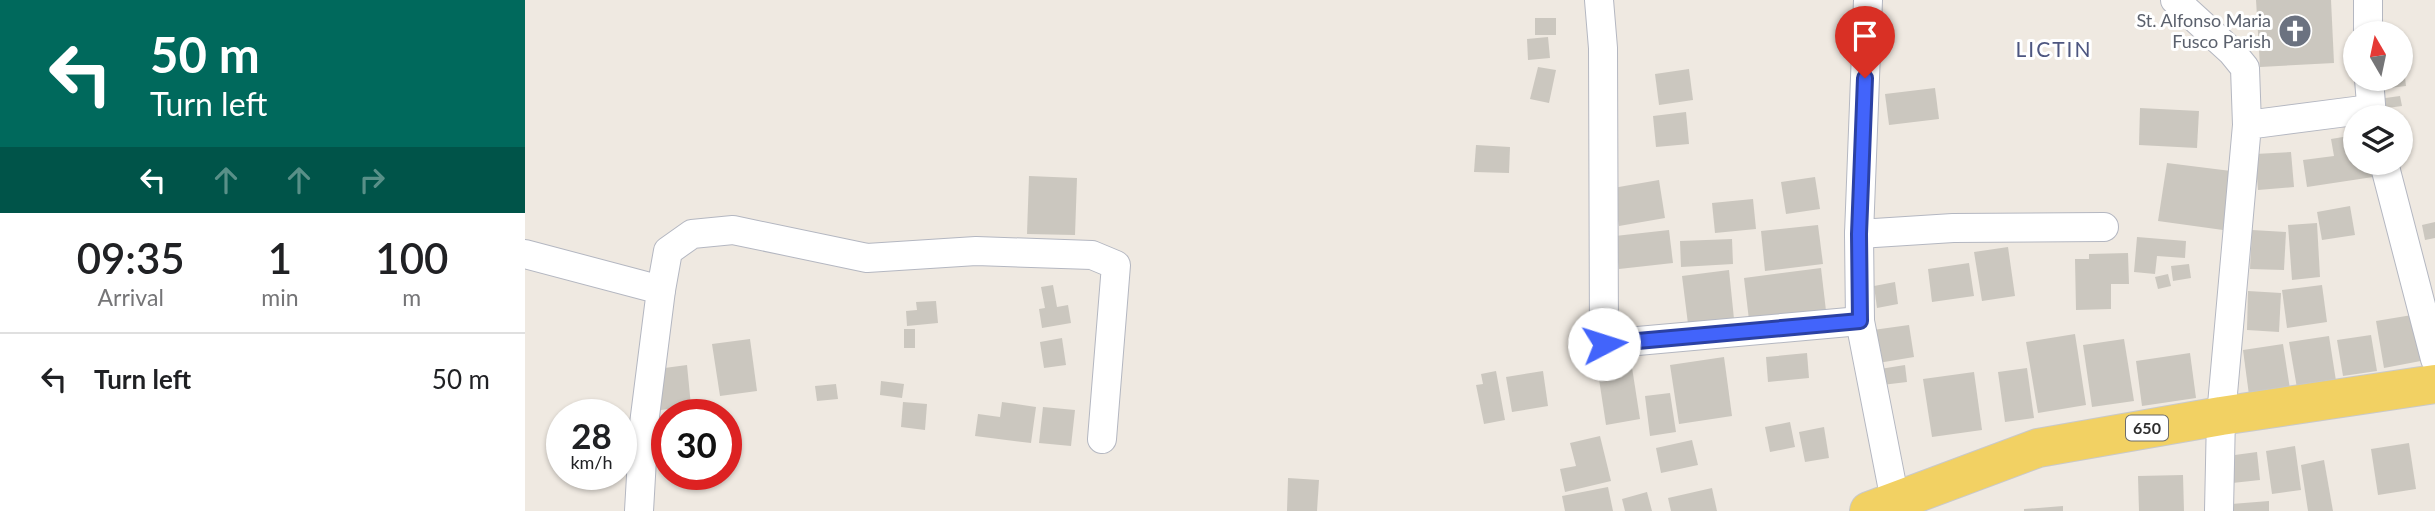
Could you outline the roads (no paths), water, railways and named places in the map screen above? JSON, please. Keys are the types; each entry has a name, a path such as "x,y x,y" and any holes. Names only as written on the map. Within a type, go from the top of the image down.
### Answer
{"main road":[{"name":"650","path":"1887,508 2038,448 2221,416 2435,384"}],"street":[{"path":"1599,0 1604,61 1604,344 1860,321"},
{"path":"1868,0 1859,234 1860,321 1887,508"},
{"path":"2175,0 2232,51 2245,68 2247,125 2221,416 2219,511"},
{"path":"2368,0 2368,21"},
{"path":"2247,125 2343,116"},
{"path":"2387,175 2435,359"},
{"path":"1859,234 1953,228 2103,227"},
{"path":"639,511 644,424 668,251 691,234 733,230 867,258 976,251 1092,255 1116,265 1101,439"},
{"path":"525,254 661,290"}],"place":[{"name":"St. Alfonso Maria Fusco Parish","path":"2295,31"}],"district":[{"name":"LICTIN","path":"2054,50"}]}
